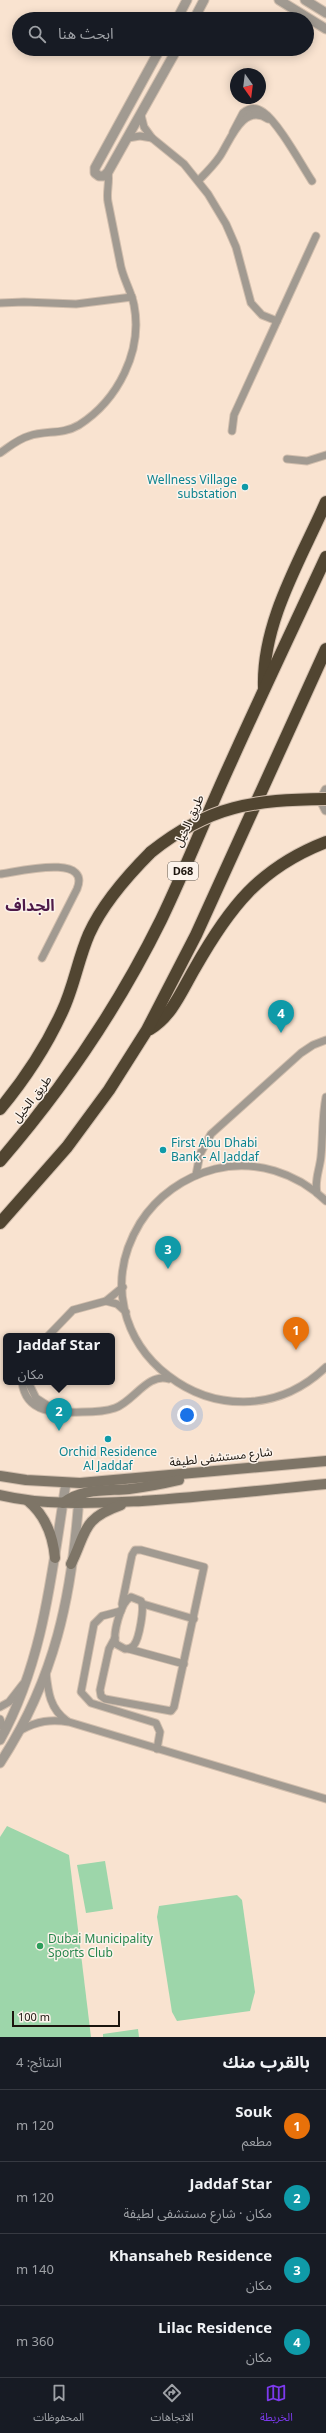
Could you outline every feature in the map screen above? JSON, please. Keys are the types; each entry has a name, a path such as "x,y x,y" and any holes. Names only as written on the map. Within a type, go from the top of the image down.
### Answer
{"highway":[{"path":"264,691 266,655 274,621 326,502"},
{"name":"طريق الخيل","path":"0,1161 33,1123 74,1068 112,1010 137,966 161,919 326,558"},
{"path":"0,1223 66,1147 109,1090 147,1030 196,935 326,649"},
{"path":"0,1110 30,1069 59,1018 94,924 120,886 151,852 184,828 226,809 261,801 326,799"},
{"path":"147,1030 169,1012 213,936 235,905 276,869 303,852 326,842"}],"main road":[{"name":"شارع مستشفى لطيفة","path":"0,1476 66,1483 80,1483 326,1461"},
{"path":"0,1495 28,1501 63,1503 78,1498 163,1484 206,1471"},
{"path":"313,1486 326,1480"},
{"path":"78,1498 130,1501 326,1484"},
{"path":"28,1501 45,1520 51,1535 55,1558"},
{"path":"72,1564 84,1532 90,1523 106,1510 130,1501"}],"street":[{"path":"180,12 187,0"},
{"path":"198,12 204,0"},
{"path":"279,0 298,12"},
{"path":"305,0 326,13"},
{"path":"314,22 326,29"},
{"path":"156,56 95,168 95,173 99,176 104,176 108,172 173,56"},
{"path":"141,115 144,127 152,138 169,150 199,180 220,213 231,236 251,303 262,315 277,322"},
{"path":"199,180 220,157 233,132 244,119 252,115 265,117 276,127 312,181"},
{"path":"128,138 140,136 152,138"},
{"path":"0,453 27,436 56,433 72,428 105,402 119,384 132,353 136,323 132,296 120,263 108,202 108,172"},
{"path":"232,431 234,415 316,236"},
{"path":"0,303 24,302 76,304 132,296"},
{"path":"287,459 306,461 326,455"},
{"path":"326,790 321,800 326,810"},
{"path":"0,874 56,866 67,868 77,876 77,888 42,958"},
{"path":"196,1175 200,1154 211,1134 301,1053 313,1045 326,1040"},
{"path":"313,1045 326,1048"},
{"path":"318,1193 316,1184 321,1158 322,1118 326,1097"},
{"path":"326,1201 318,1193 293,1178 261,1168 228,1167 196,1175 168,1192 153,1206 142,1221 126,1257 123,1287 126,1312 138,1342 151,1362 171,1379 190,1391 223,1401 246,1402 269,1399 290,1392 310,1381 326,1367"},
{"path":"51,1333 73,1310 106,1301 123,1287"},
{"path":"106,1301 117,1304 126,1312"},
{"path":"23,1385 28,1398 40,1409 55,1413 115,1408 133,1398 149,1382 153,1370 151,1362"},
{"path":"149,1382 162,1378 171,1379"},
{"path":"29,1385 31,1392 41,1403 69,1413"},
{"path":"2,1736 26,1682 43,1621 55,1558 66,1483"},
{"path":"0,1763 21,1730 46,1672 62,1620 72,1564 80,1483"},
{"path":"135,1550 141,1550 204,1567 194,1619 174,1707 171,1711 103,1698 100,1690 109,1649 115,1638 132,1555 135,1550"},
{"path":"157,1749 160,1732 156,1723 91,1704 81,1692 93,1628 96,1621 122,1608 127,1598 135,1597 143,1604 194,1619"},
{"path":"129,1649 136,1642 143,1604"},
{"path":"105,1616 112,1619 118,1625"},
{"path":"115,1638 119,1647 184,1664"},
{"path":"46,1672 51,1702 55,1710 69,1722"},
{"path":"0,1707 9,1702 26,1682"},
{"path":"0,1719 2,1736"},
{"path":"21,1730 39,1722 49,1720 69,1722 326,1799"}],"green space":[{"name":"Dubai Municipality Sports Club","path":"7,1826 69,1855 91,2037 0,2037 0,1837"},
{"path":"105,1861 113,1909 86,1913 77,1865"},
{"path":"237,1895 242,1900 255,1992 250,2011 177,2021 172,2012 157,1917 159,1906"},
{"path":"138,2029 139,2037 103,2037 103,2034"}],"place":[{"name":"Wellness Village substation","path":"245,487"},
{"name":"Lilac Residence","path":"281,1033"},
{"name":"First Abu Dhabi Bank - Al Jaddaf","path":"163,1150"},
{"name":"Khansaheb Residence","path":"168,1269"},
{"name":"Souk","path":"296,1350"},
{"name":"Jaddaf Star","path":"59,1431"},
{"name":"Orchid Residence Al Jaddaf","path":"108,1439"},
{"name":"Dubai Municipality Sports Club","path":"40,1946"}],"district":[{"name":"الجداف","path":"30,905"}]}
